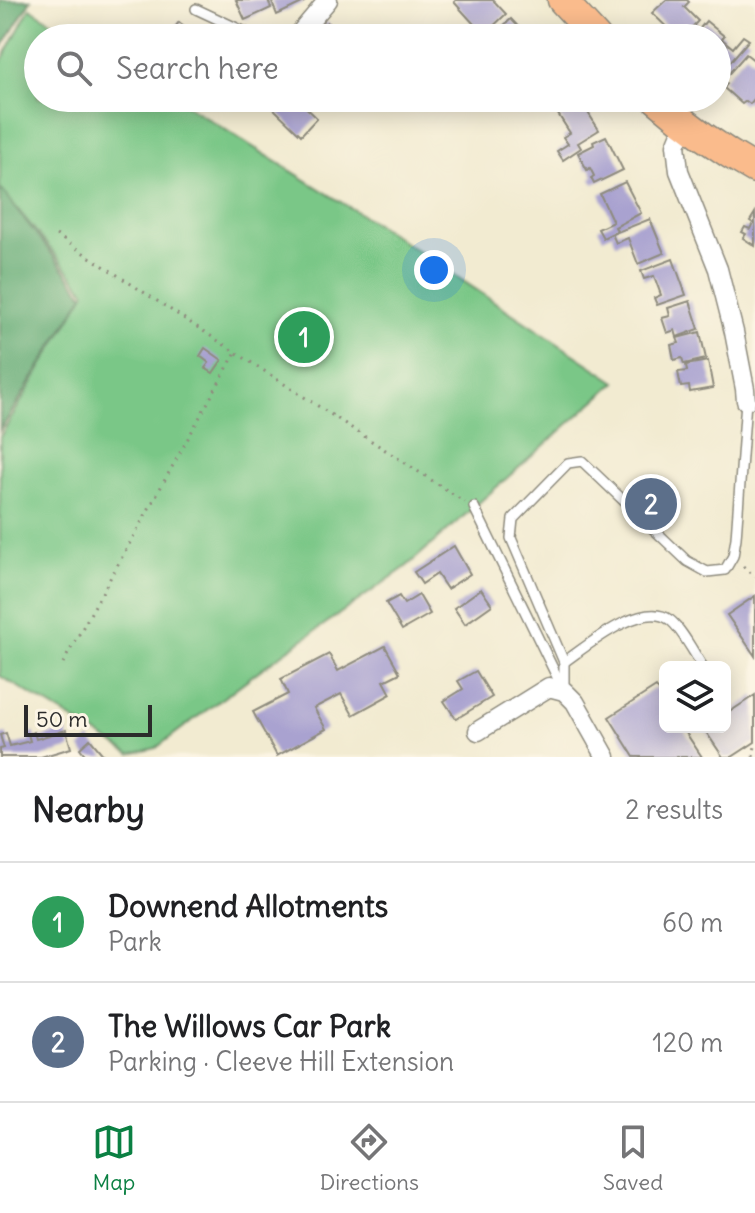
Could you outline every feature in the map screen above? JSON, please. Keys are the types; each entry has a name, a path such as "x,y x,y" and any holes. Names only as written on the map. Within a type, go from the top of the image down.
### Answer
{"main road":[{"path":"562,0 584,24"},
{"path":"672,112 755,169"}],"street":[{"path":"308,24 328,0"},
{"path":"685,123 676,145 679,171 718,269 734,332 746,401"},
{"path":"478,731 549,687 564,691 575,702 606,757"}],"lane":[{"path":"196,9 228,24"},
{"path":"564,691 564,662 511,538 513,519 568,463 582,461 687,561 707,572 725,570 733,556 736,538 746,401"},
{"path":"474,507 564,691"},
{"path":"564,662 628,620 652,614 672,621 699,661"}],"path":[{"path":"56,235 474,507"},
{"path":"63,663 236,352"},
{"path":"733,556 755,577"},
{"path":"753,757 755,746"}],"green space":[{"path":"0,0 31,0 0,51"},
{"path":"30,8 56,24 24,24 24,112 197,112 395,236 616,382 406,567 156,748 131,754 0,676 0,437 86,292 0,188 0,64"},
{"path":"0,188 84,295 0,431"}],"building":[{"path":"236,0 268,0 271,8 245,20"},
{"path":"271,0 303,0 304,2 277,15"},
{"path":"493,0 506,14 496,24 474,24 454,2"},
{"path":"666,0 687,0 689,2 684,7 698,21 695,24 663,24 652,13"},
{"path":"743,36 749,40 731,61 731,46 733,48"},
{"path":"746,54 755,61 755,98 750,104 746,101 742,104 731,94 731,71"},
{"path":"277,112 311,112 317,118 301,135"},
{"path":"588,112 599,130 578,143 581,148 563,160 557,151 568,144 563,137 570,133 558,114"},
{"path":"606,136 623,170 594,184 590,168 587,170 578,153"},
{"path":"625,182 641,213 615,227 617,231 603,238 598,229 613,222 600,194"},
{"path":"755,213 755,246 743,238 746,234 742,232 745,227 750,229"},
{"path":"650,219 664,253 638,264 628,238 616,243 612,234"},
{"path":"673,259 686,295 657,305 654,298 661,295 654,276 644,279 641,271"},
{"path":"690,301 699,329 677,337 675,330 667,333 662,318 670,316 668,308"},
{"path":"700,332 706,359 684,364 682,358 674,360 671,345 679,343 677,338"},
{"path":"205,348 222,360 213,373 205,368 209,363 200,356"},
{"path":"708,361 713,388 690,392 689,386 681,387 678,372 687,371 686,365"},
{"path":"454,546 470,574 447,589 437,574 422,584 414,572"},
{"path":"481,589 492,605 465,624 454,608"},
{"path":"419,595 430,614 402,630 386,603 399,596 404,604"},
{"path":"755,596 755,656 727,615"},
{"path":"385,646 400,673 384,681 391,694 353,715 341,694 314,708 326,729 277,756 253,712 288,694 281,679 329,654 338,671"},
{"path":"476,671 492,697 456,719 444,701 463,689 458,681"},
{"path":"656,687 659,691 659,733 686,733 702,757 634,757 609,717"},
{"path":"755,695 755,742 732,757 723,757 707,733 731,733 731,711"},
{"path":"66,730 71,748 41,757 0,757 0,749 4,748 0,735 6,733 10,746 30,741 28,734 34,732 36,739"},
{"path":"90,739 105,757 87,757 80,748"}],"place":[{"name":"Downend Allotments","path":"304,337"},
{"name":"The Willows Car Park","path":"651,504"}]}
